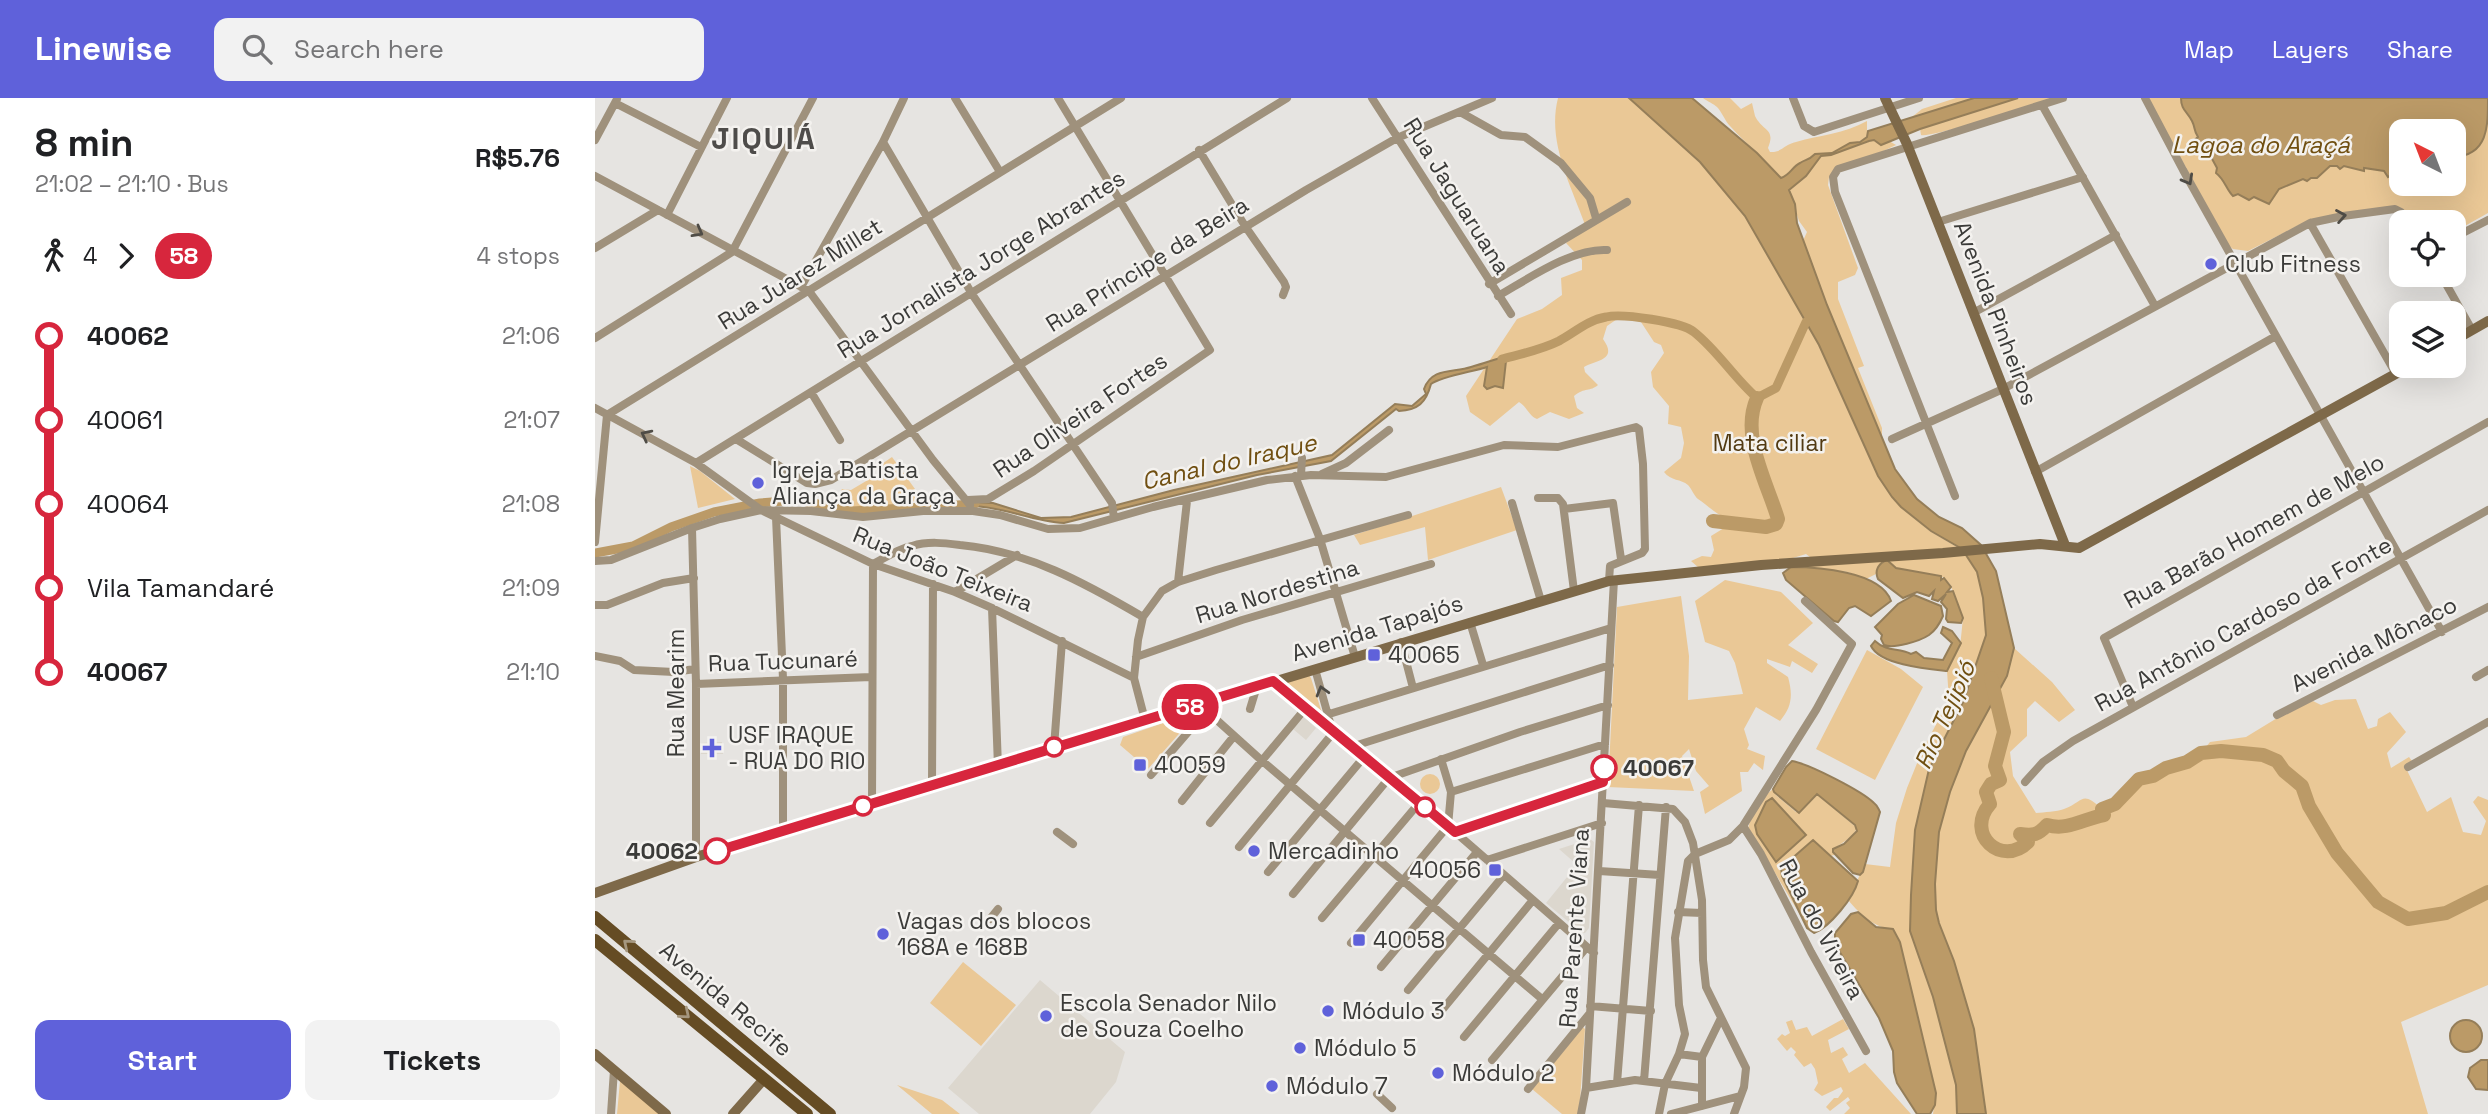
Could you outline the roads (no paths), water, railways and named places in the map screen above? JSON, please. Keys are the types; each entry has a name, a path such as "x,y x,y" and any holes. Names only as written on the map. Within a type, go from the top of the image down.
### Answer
{"main road":[{"name":"Avenida Pinheiros","path":"1887,102 1908,146 2065,545"},
{"path":"2466,333 2488,321"},
{"name":"Avenida Tapajós","path":"595,892 696,857 1054,747 1145,720 1202,710 1257,686 1611,581 1761,565 2012,546 2065,545 2079,548 2389,378"},
{"name":"Avenida Recife","path":"595,918 830,1114"},
{"name":"Avenida Recife","path":"595,940 807,1114"},
{"path":"595,1054 666,1114"},
{"path":"733,1114 764,1079"}],"street":[{"path":"667,215 727,98"},
{"path":"595,338 732,252 813,98"},
{"path":"805,289 904,98"},
{"path":"955,98 1000,172"},
{"path":"1058,98 1166,274"},
{"name":"Rua Juarez Millet","path":"607,415 805,289 927,218 1121,98"},
{"name":"Rua Jornalista Jorge Abrantes","path":"696,463 1287,98"},
{"name":"Rua Jaguaruana","path":"1372,98 1489,284 1511,314"},
{"name":"Rua Príncipe da Beira","path":"736,439 807,483 831,480 1245,226 1397,138 1492,98"},
{"path":"1793,98 1804,126 1814,132 1887,102 1919,98"},
{"path":"1955,495 1835,192 1833,177 1838,169 2063,98"},
{"path":"2145,98 2442,632"},
{"path":"595,139 616,100 701,147"},
{"path":"2042,105 2155,306"},
{"path":"1460,113 1501,135 1525,137 1561,163 1590,198 1596,218"},
{"path":"883,142 972,294 1112,503 1114,516"},
{"path":"1199,150 1245,226 1284,282 1286,287 1283,295"},
{"path":"595,176 805,289 973,511"},
{"path":"1938,222 2083,177"},
{"path":"1489,284 1627,202"},
{"path":"595,248 658,210"},
{"path":"1892,439 2003,389 2309,223 2397,210"},
{"path":"2466,231 2488,220"},
{"path":"2309,223 2389,362"},
{"path":"1972,313 2116,235"},
{"path":"1498,296 1548,268 1593,250 1607,250"},
{"name":"Rua Oliveira Fortes","path":"965,498 988,499 1073,446 1210,350 1166,274"},
{"path":"2448,287 2472,330"},
{"path":"2035,472 2276,336"},
{"path":"811,393 840,440"},
{"name":"Rua João Teixeira","path":"595,408 696,463 761,510 873,564 955,592 992,608 1134,678"},
{"path":"595,540 607,415"},
{"name":"Rua Barão Homem de Melo","path":"2133,706 2104,638 2488,422"},
{"path":"595,561 625,556 662,538 720,519 761,510 811,510 863,517 923,511 973,511 1000,515 1048,530 1080,528 1114,516 1299,474 1386,477 1504,445 1559,447 1638,427 1643,464 1645,549 1642,553 1621,559 1608,568 1611,581"},
{"path":"1321,475 1346,463 1389,430"},
{"path":"1301,459 1299,474 1355,657"},
{"path":"1538,498 1558,498 1564,509 1574,591"},
{"path":"1178,582 1187,500"},
{"path":"1564,509 1611,502 1614,506 1621,559"},
{"path":"1512,503 1541,601"},
{"path":"806,532 804,520 811,510"},
{"name":"Rua Antônio Cardoso da Fonte","path":"2025,782 2043,762 2057,752 2133,706 2488,510"},
{"path":"1145,720 1134,678 1136,657 1143,617 1162,591 1178,582 1408,515"},
{"path":"776,517 783,679 783,831"},
{"name":"Rua Mearim","path":"692,528 696,684 696,857"},
{"path":"872,803 873,564 904,548 925,543 987,547 1017,555 1091,587 1143,617"},
{"path":"955,592 1017,555"},
{"name":"Rua Nordestina","path":"1136,657 1242,620 1431,564"},
{"path":"595,605 607,605 663,583 694,578"},
{"name":"Rua Parente Viana","path":"1581,1114 1586,1088 1590,950 1602,824 1611,581"},
{"path":"932,785 933,584"},
{"path":"1659,1114 1665,1084 1679,1054 1685,1031 1679,1005 1675,947 1686,864 1695,854 1721,845 1743,826 1815,710 1850,647 1851,641 1805,601"},
{"name":"Avenida Mônaco","path":"2277,715 2488,607"},
{"path":"992,608 997,766"},
{"path":"1471,622 1483,665"},
{"path":"1316,718 1611,628"},
{"path":"1054,747 1062,641"},
{"path":"1401,642 1413,688"},
{"path":"595,656 620,661 634,670 674,672 695,669"},
{"path":"1351,747 1609,665"},
{"path":"1315,669 1333,733"},
{"path":"2476,677 2488,670"},
{"name":"Rua Tucunaré","path":"696,684 871,677"},
{"path":"1273,681 1452,829 1590,950 1542,999 1492,1059"},
{"path":"1250,709 1257,686"},
{"path":"1293,894 1389,778 1608,705"},
{"path":"1210,823 1305,709"},
{"path":"1151,775 1202,710 1321,808 1542,999"},
{"path":"2408,767 2488,722"},
{"path":"1239,847 1333,733"},
{"path":"1182,801 1234,736"},
{"path":"1451,792 1605,744"},
{"path":"1268,872 1364,758"},
{"path":"1441,760 1451,792 1452,829"},
{"path":"1351,943 1404,880 1452,829 1603,782"},
{"path":"1322,918 1419,803"},
{"path":"1603,803 1673,809 1691,831 1702,913 1704,976 1710,995 1746,1068 1746,1077 1734,1114"},
{"path":"1617,1083 1639,806"},
{"path":"1644,1081 1666,807"},
{"path":"1487,860 1602,824"},
{"name":"Rua do Viveira","path":"1743,826 1761,854 1866,1051"},
{"path":"1057,832 1073,844"},
{"path":"1381,967 1477,852"},
{"path":"1599,871 1660,875"},
{"path":"1408,990 1504,875"},
{"path":"1437,1014 1533,900"},
{"path":"990,919 998,909"},
{"path":"1678,912 1702,913"},
{"path":"1464,1037 1559,923"},
{"path":"1528,1089 1590,1010 1651,1011"},
{"path":"1702,1106 1702,1057 1721,1018"},
{"path":"1679,1054 1702,1057"},
{"path":"611,1114 614,1070"},
{"path":"1586,1088 1644,1081 1701,1088"},
{"path":"1377,1094 1392,1108"},
{"path":"1671,1114 1740,1096"}],"water":[{"path":"1629,98 1692,98 1757,153 1781,178 1815,154 1832,153 1850,143 1860,142 1867,137 1868,131 1974,98 2018,98 1920,129 1881,145 1874,140 1831,155 1821,156 1806,176 1789,190 1795,204 1797,223 1827,305 1895,469 1917,499 1939,517 1962,528 1981,545 1996,571 2014,648 2007,676 1966,751 1950,792 1939,832 1935,884 1939,923 1954,961 1974,1029 1986,1114 1957,1114 1956,1085 1933,997 1910,931 1915,830 1929,769 1963,702 1986,635 1983,598 1977,572 1962,549 1931,531 1892,497 1878,476 1819,345 1745,216 1700,162"},
{"name":"Lagoa do Araçá","path":"2181,98 2488,98 2484,138 2474,151 2466,155 2466,119 2389,119 2389,176 2384,171 2330,166 2317,178 2307,181 2303,179 2279,189 2269,204 2254,197 2249,200 2238,194 2233,196 2216,173 2217,168 2205,146 2193,141 2198,137"},
{"path":"1513,354 1513,359 1506,361 1503,388 1495,386 1487,389 1484,386 1487,367 1436,381 1431,384 1427,396 1420,404 1406,410 1396,409 1331,461 1257,475 1064,523 973,506 973,502 993,503 1041,518 1071,517 1174,490 1332,455 1395,404 1412,406 1426,394 1424,389 1432,377"},
{"path":"1887,560 1896,568 1941,576 1941,580 1944,578 1951,587 1947,592 1953,591 1963,618 1961,623 1948,622 1946,619 1947,609 1941,602 1946,594 1938,601 1932,599 1934,591 1929,596 1917,592 1903,598 1878,579 1878,567"},
{"path":"1791,567 1831,570 1862,577 1885,591 1891,601 1871,616 1855,606 1849,608 1838,622 1834,621 1786,580 1783,573"},
{"path":"1914,595 1941,606 1943,616 1939,624 1920,640 1900,645 1884,645 1882,635 1875,627 1898,604"},
{"path":"1943,627 1952,631 1961,643 1947,671 1894,662 1884,658 1871,646 1875,641 1889,649 1911,654 1916,652 1924,658 1943,660 1952,643 1941,633"},
{"path":"1792,761 1847,785 1878,807 1880,812 1860,875 1853,873 1833,852 1833,849 1844,844 1857,831 1855,825 1817,794 1799,813 1774,792 1773,789"},
{"path":"1772,798 1806,835 1776,862 1757,834 1755,825 1766,802"},
{"path":"1813,840 1858,881 1841,911 1814,933 1807,928 1782,876 1781,868"},
{"path":"1858,912 1876,927 1893,929 1900,942 1936,1093 1935,1105 1930,1114 1917,1114 1897,1083 1893,1051 1879,1018 1835,944 1835,933 1851,914"},
{"path":"2466,1020 2477,1025 2482,1036 2477,1047 2466,1052 2455,1047 2450,1036 2455,1025"},
{"path":"2481,1060 2488,1060 2488,1090 2476,1089 2468,1077 2470,1068"}],"waterway":[{"name":"Canal do Iraque","path":"1502,359 1552,344 1599,319 1614,316 1651,319 1694,332 1757,398 1776,388 1806,322"},
{"path":"1713,521 1766,527 1776,524 1778,519 1753,443 1753,413 1757,398"},
{"name":"Canal do Iraque","path":"595,553 633,546 671,527 714,512 760,503 798,500 852,511 975,504"},
{"path":"1991,678 2004,732 1995,766 2000,780 1991,784 1986,792 1990,804 1983,815 1981,826 1989,844 1998,849 2018,849 2028,842 2020,834 2035,834 2047,825 2069,826 2104,815 2102,809 2115,804 2139,779 2187,762 2201,753 2221,751 2263,755 2277,761 2284,771 2302,786 2309,806 2337,853 2378,902 2408,919 2446,913 2488,892"}],"place":[{"name":"Club Fitness","path":"2211,264"},
{"name":"Igreja Batista Aliança da Graça","path":"758,483"},
{"name":"40065","path":"1374,655"},
{"name":"USF IRAQUE - RUA DO RIO","path":"712,748"},
{"name":"40059","path":"1140,765"},
{"name":"40067","path":"1604,768"},
{"name":"40062","path":"717,851"},
{"name":"Mercadinho","path":"1254,851"},
{"name":"40056","path":"1495,870"},
{"name":"Vagas dos blocos 168A e 168B","path":"883,934"},
{"name":"40058","path":"1359,940"},
{"name":"Módulo 3","path":"1328,1011"},
{"name":"Escola Senador Nilo de Souza Coelho","path":"1046,1016"},
{"name":"Módulo 5","path":"1300,1048"},
{"name":"Módulo 2","path":"1438,1073"},
{"name":"Módulo 7","path":"1272,1086"}],"district":[{"name":"JIQUIÁ","path":"764,139"}],"park label":[{"name":"Mata ciliar","path":"1770,443"}],"water label":[{"name":"Rio Tejipió","path":"1945,715"}]}
